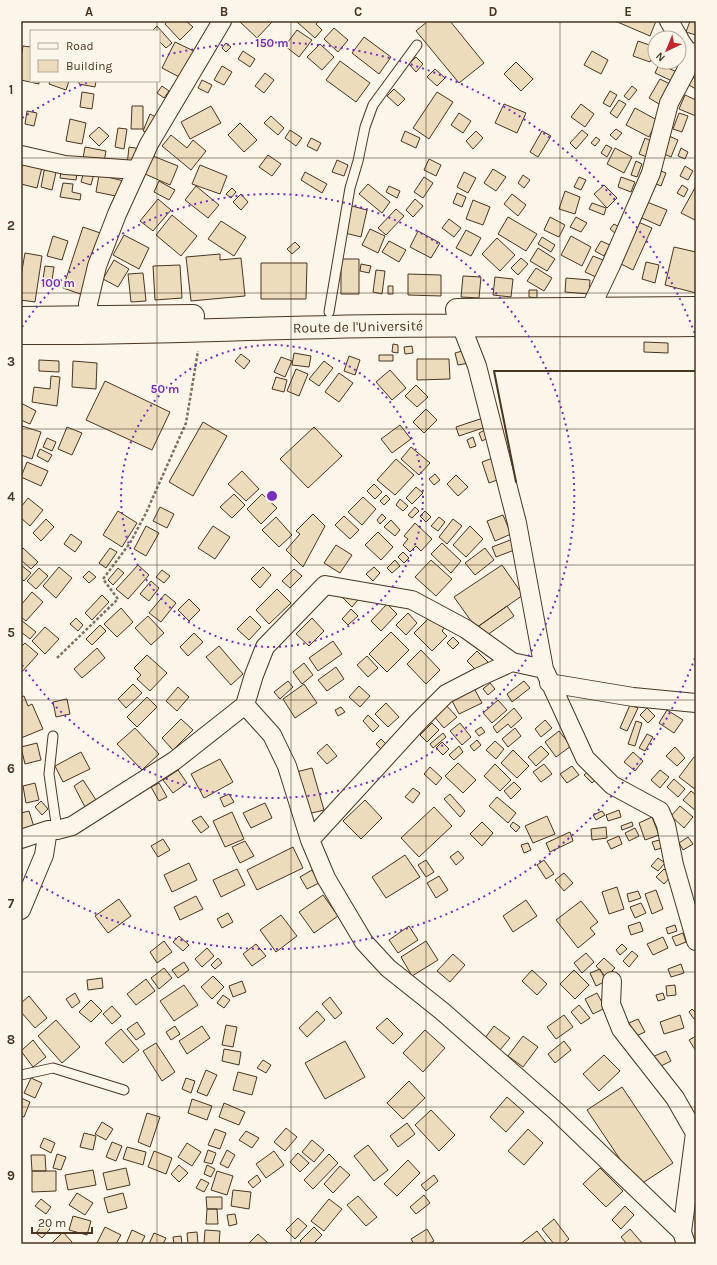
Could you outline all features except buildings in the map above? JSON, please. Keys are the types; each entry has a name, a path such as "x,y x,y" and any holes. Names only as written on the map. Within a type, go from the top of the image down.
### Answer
{"main road":[{"name":"Route de l'Université","path":"21,318 89,318 329,312 696,308"},
{"name":"Route de l'Université","path":"21,333 88,334 461,325 696,326"}],"street":[{"path":"89,318 88,304 97,266 117,214 149,144 222,21"},
{"path":"669,21 674,30"},
{"path":"590,309 651,173 669,103 694,55 687,47"},
{"path":"21,155 65,165 137,170"},
{"path":"461,325 477,366 517,523 546,676 585,758 612,784 660,811 666,825 674,865 696,941"},
{"path":"21,839 72,826 174,760 245,705 254,675 265,648 325,585 412,600 466,629 512,662 546,676 633,697 696,703"},
{"path":"310,840 418,722 446,694 478,677 512,662"},
{"path":"245,705 272,735 287,766 310,840 326,878 364,942 388,968 442,1011 557,1112 684,1238"},
{"path":"21,910 44,855 52,830"},
{"path":"612,981 613,987 611,1004 622,1029 675,1098 695,1133 684,1238"}],"lane":[{"path":"329,312 350,188 372,105 417,45"},
{"path":"52,830 49,774 53,736"},
{"path":"21,1075 53,1068 124,1090"}],"path":[{"path":"57,658 118,599 103,579 130,543 146,513 186,423 202,331"}],"wall":[{"path":"516,482 494,371 696,371"}]}
